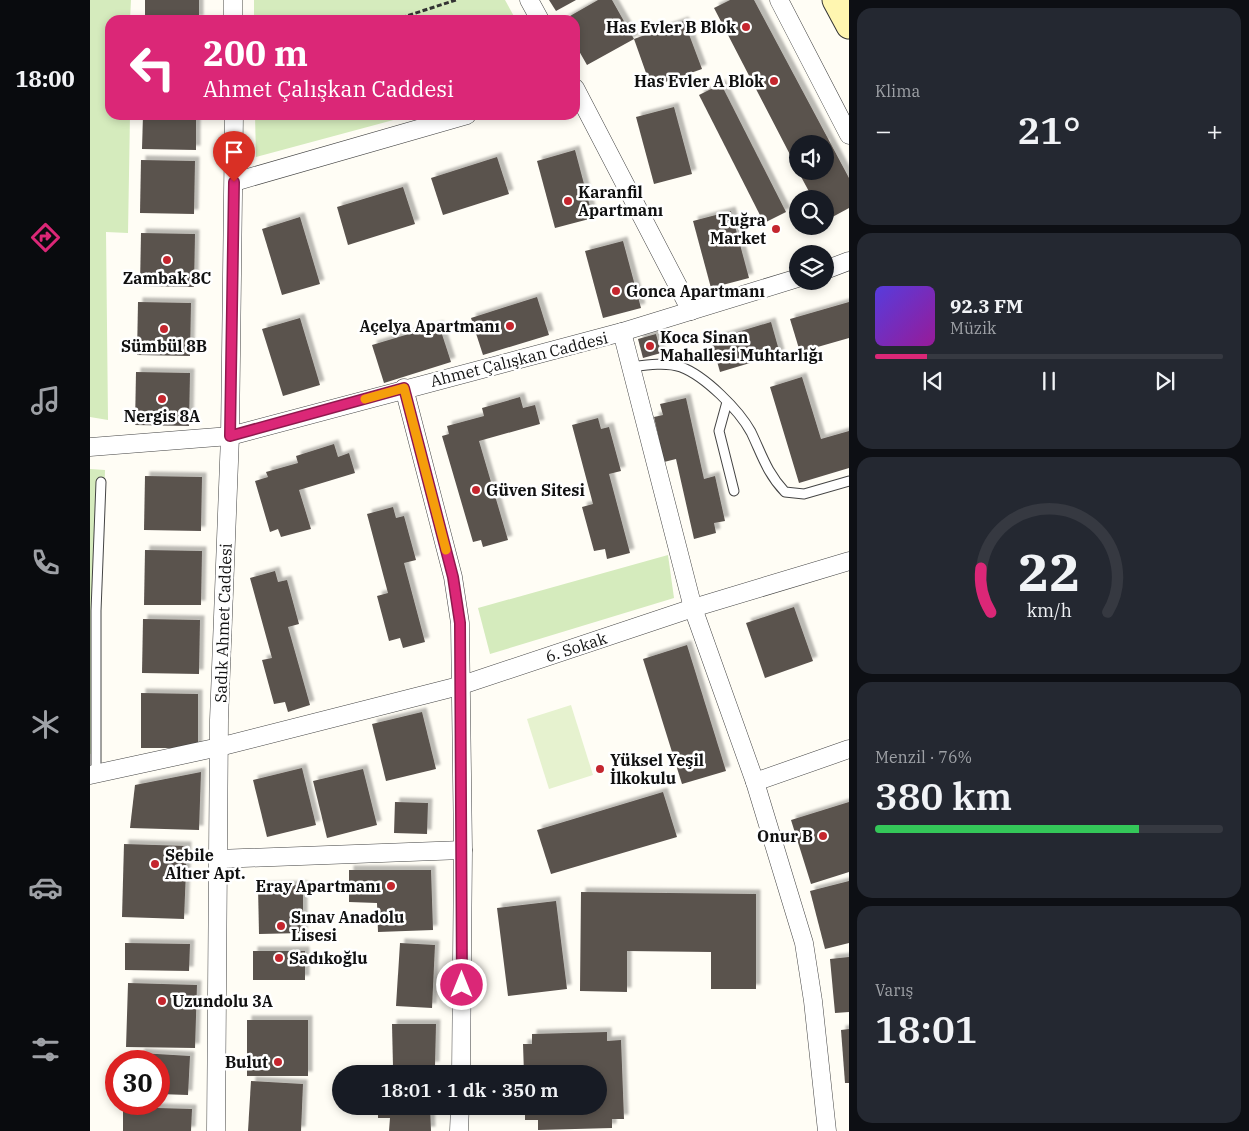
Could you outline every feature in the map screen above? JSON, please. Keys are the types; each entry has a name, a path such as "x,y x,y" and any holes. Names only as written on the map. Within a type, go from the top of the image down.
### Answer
{"street":[{"path":"233,0 233,15"},
{"path":"529,0 537,15"},
{"path":"779,0 849,135"},
{"path":"580,98 691,311"},
{"name":"Sadık Ahmet Caddesi","path":"216,1131 217,859 230,436 234,120"},
{"path":"234,182 450,120"},
{"path":"834,264 849,252"},
{"path":"834,267 849,261"},
{"name":"Ahmet Çalışkan Caddesi","path":"90,447 230,436 404,388 622,332 789,281"},
{"path":"622,332 692,608 755,782 804,943 814,1001 827,1131"},
{"path":"404,388 453,577 460,623 463,850 460,1065"},
{"name":"6. Sokak","path":"93,774 219,747 460,686 692,608 849,561"},
{"path":"755,782 849,749"},
{"path":"217,859 463,850"},
{"path":"459,1131 460,1115"}],"lane":[{"path":"631,366 659,365 680,367 706,382 727,402 750,430 772,478 785,492 804,494 849,481"},
{"path":"727,402 719,431 734,491"},
{"path":"93,774 101,482"}],"path":[{"path":"410,15 456,0"}],"green space":[{"path":"90,0 131,0 130,15 105,15 105,120 130,120 128,233 106,232 108,420 90,417"},
{"path":"254,0 505,0 513,15 254,15"},
{"path":"255,120 393,120 256,157"},
{"path":"90,469 105,470 97,753 90,754"},
{"path":"668,555 674,598 490,654 478,608"},
{"path":"571,705 593,775 549,789 527,719"}],"building":[{"path":"145,0 199,0 199,15 145,15"},
{"path":"549,0 576,0 556,11"},
{"path":"598,0 612,0 634,39 587,65 580,53 580,15 572,15"},
{"path":"730,0 754,0 826,135 789,135 789,153 714,8"},
{"path":"684,21 702,69 651,87 634,39"},
{"path":"721,84 786,212 764,223 699,95"},
{"path":"674,107 692,174 654,184 636,117"},
{"path":"143,120 196,120 196,150 142,149"},
{"name":"Karanfil Apartmanı","path":"575,150 593,218 555,228 537,161"},
{"path":"834,150 849,178 849,208 834,216 834,190 808,190 803,180 834,180"},
{"path":"497,157 509,194 443,215 431,178"},
{"path":"141,160 195,161 194,214 140,213"},
{"path":"403,187 415,224 348,245 337,207"},
{"path":"731,211 749,278 711,288 693,221"},
{"path":"300,217 320,284 282,295 262,229"},
{"name":"Zambak 8C","path":"141,233 195,234 194,287 140,286"},
{"name":"Gonca Apartmanı","path":"623,241 641,308 603,318 585,251"},
{"name":"Açelya Apartmanı","path":"537,297 549,335 483,355 471,318"},
{"name":"Sümbül 8B","path":"138,302 191,303 190,356 137,355"},
{"path":"849,302 849,338 800,352 790,319"},
{"path":"300,318 320,385 283,396 262,329"},
{"path":"771,322 780,354 720,372 711,340"},
{"path":"439,325 451,362 384,383 372,345"},
{"name":"Koca Sinan Mahallesi Muhtarlığı","path":"656,334 661,353 643,358 638,339"},
{"name":"Nergis 8A","path":"136,372 190,373 189,426 135,425"},
{"path":"802,377 821,439 849,431 849,468 799,483 770,387"},
{"name":"Güven Sitesi","path":"520,397 523,408 535,405 540,424 479,441 508,540 483,547 481,540 473,542 442,436 449,434 447,426 484,416 482,408"},
{"path":"686,398 704,479 715,476 725,521 714,523 716,533 694,539 676,459 664,462 654,417 663,415 660,404"},
{"path":"598,418 601,429 609,427 621,471 609,474 630,553 607,559 605,549 594,551 582,507 593,504 572,425"},
{"path":"334,444 338,457 349,453 355,473 299,490 311,529 281,537 278,529 270,532 255,481 268,477 266,472 298,463 296,456"},
{"path":"145,476 202,477 201,531 144,530"},
{"path":"393,507 396,518 404,516 416,560 404,563 425,642 403,648 400,638 389,641 377,596 388,593 367,514"},
{"path":"145,550 202,551 201,605 144,605"},
{"path":"275,571 278,582 287,580 299,624 288,627 310,705 288,712 285,702 274,704 262,660 272,658 250,578"},
{"path":"794,607 813,661 765,678 746,623"},
{"path":"143,619 200,620 199,674 142,673"},
{"path":"687,645 726,771 682,784 643,659"},
{"path":"141,693 198,694 198,748 141,748"},
{"path":"422,712 436,769 386,781 372,724"},
{"path":"302,768 316,825 267,837 253,780"},
{"path":"363,769 377,825 327,838 313,781"},
{"path":"201,772 199,830 130,828 135,785"},
{"path":"663,792 677,837 551,874 537,830"},
{"path":"395,802 428,803 427,834 394,833"},
{"name":"Onur B","path":"849,802 849,872 811,884 791,820"},
{"name":"Sebile Altıer Apt.","path":"124,844 187,846 184,919 122,917"},
{"name":"Eray Apartmanı","path":"349,870 431,870 433,930 378,932 377,903 349,902"},
{"path":"849,881 849,943 825,949 810,891"},
{"path":"303,885 303,933 259,934 258,886"},
{"path":"581,892 756,894 756,989 711,989 711,952 627,951 627,992 580,991"},
{"path":"556,901 567,989 508,996 497,908"},
{"path":"125,943 190,944 189,971 125,970"},
{"path":"400,943 435,945 432,1008 396,1006"},
{"name":"Sadıkoğlu","path":"253,951 305,951 305,980 253,980"},
{"path":"849,957 849,1012 835,1013 830,959"},
{"name":"Uzundolu 3A","path":"128,983 197,985 195,1048 126,1047"},
{"name":"Bulut","path":"247,1020 308,1020 308,1076 247,1076"},
{"path":"392,1024 436,1024 435,1065 393,1065"},
{"path":"849,1029 849,1083 845,1083 841,1030"},
{"path":"607,1032 607,1041 621,1040 624,1119 612,1119 612,1128 538,1130 538,1120 525,1120 525,1115 607,1115 607,1065 524,1065 523,1044 532,1044 532,1034"},
{"path":"170,1055 190,1056 188,1095 170,1094"},
{"path":"251,1081 303,1084 301,1131 248,1131"},
{"path":"170,1108 192,1109 191,1131 123,1131 123,1115 170,1115"},
{"path":"378,1115 430,1115 431,1131 389,1131 390,1118 378,1118"}],"slow traffic":[{"path":"365,399 404,388 446,550"}],"place":[{"name":"Has Evler B Blok","path":"746,27"},
{"name":"Has Evler A Blok","path":"774,81"},
{"name":"Karanfil Apartmanı","path":"568,201"},
{"name":"Tuğra Market","path":"776,229"},
{"name":"Zambak 8C","path":"167,260"},
{"name":"Gonca Apartmanı","path":"616,291"},
{"name":"Açelya Apartmanı","path":"510,326"},
{"name":"Sümbül 8B","path":"164,329"},
{"name":"Koca Sinan Mahallesi Muhtarlığı","path":"650,346"},
{"name":"Nergis 8A","path":"162,399"},
{"name":"Güven Sitesi","path":"476,490"},
{"name":"Yüksel Yeşil İlkokulu","path":"600,769"},
{"name":"Onur B","path":"823,836"},
{"name":"Sebile Altıer Apt.","path":"155,864"},
{"name":"Eray Apartmanı","path":"391,886"},
{"name":"Sınav Anadolu Lisesi","path":"281,926"},
{"name":"Sadıkoğlu","path":"279,958"},
{"name":"Uzundolu 3A","path":"162,1001"},
{"name":"Bulut","path":"278,1062"}],"route":[{"path":"234,182 230,436 404,388 453,577 460,623 463,850 462,985"}]}
